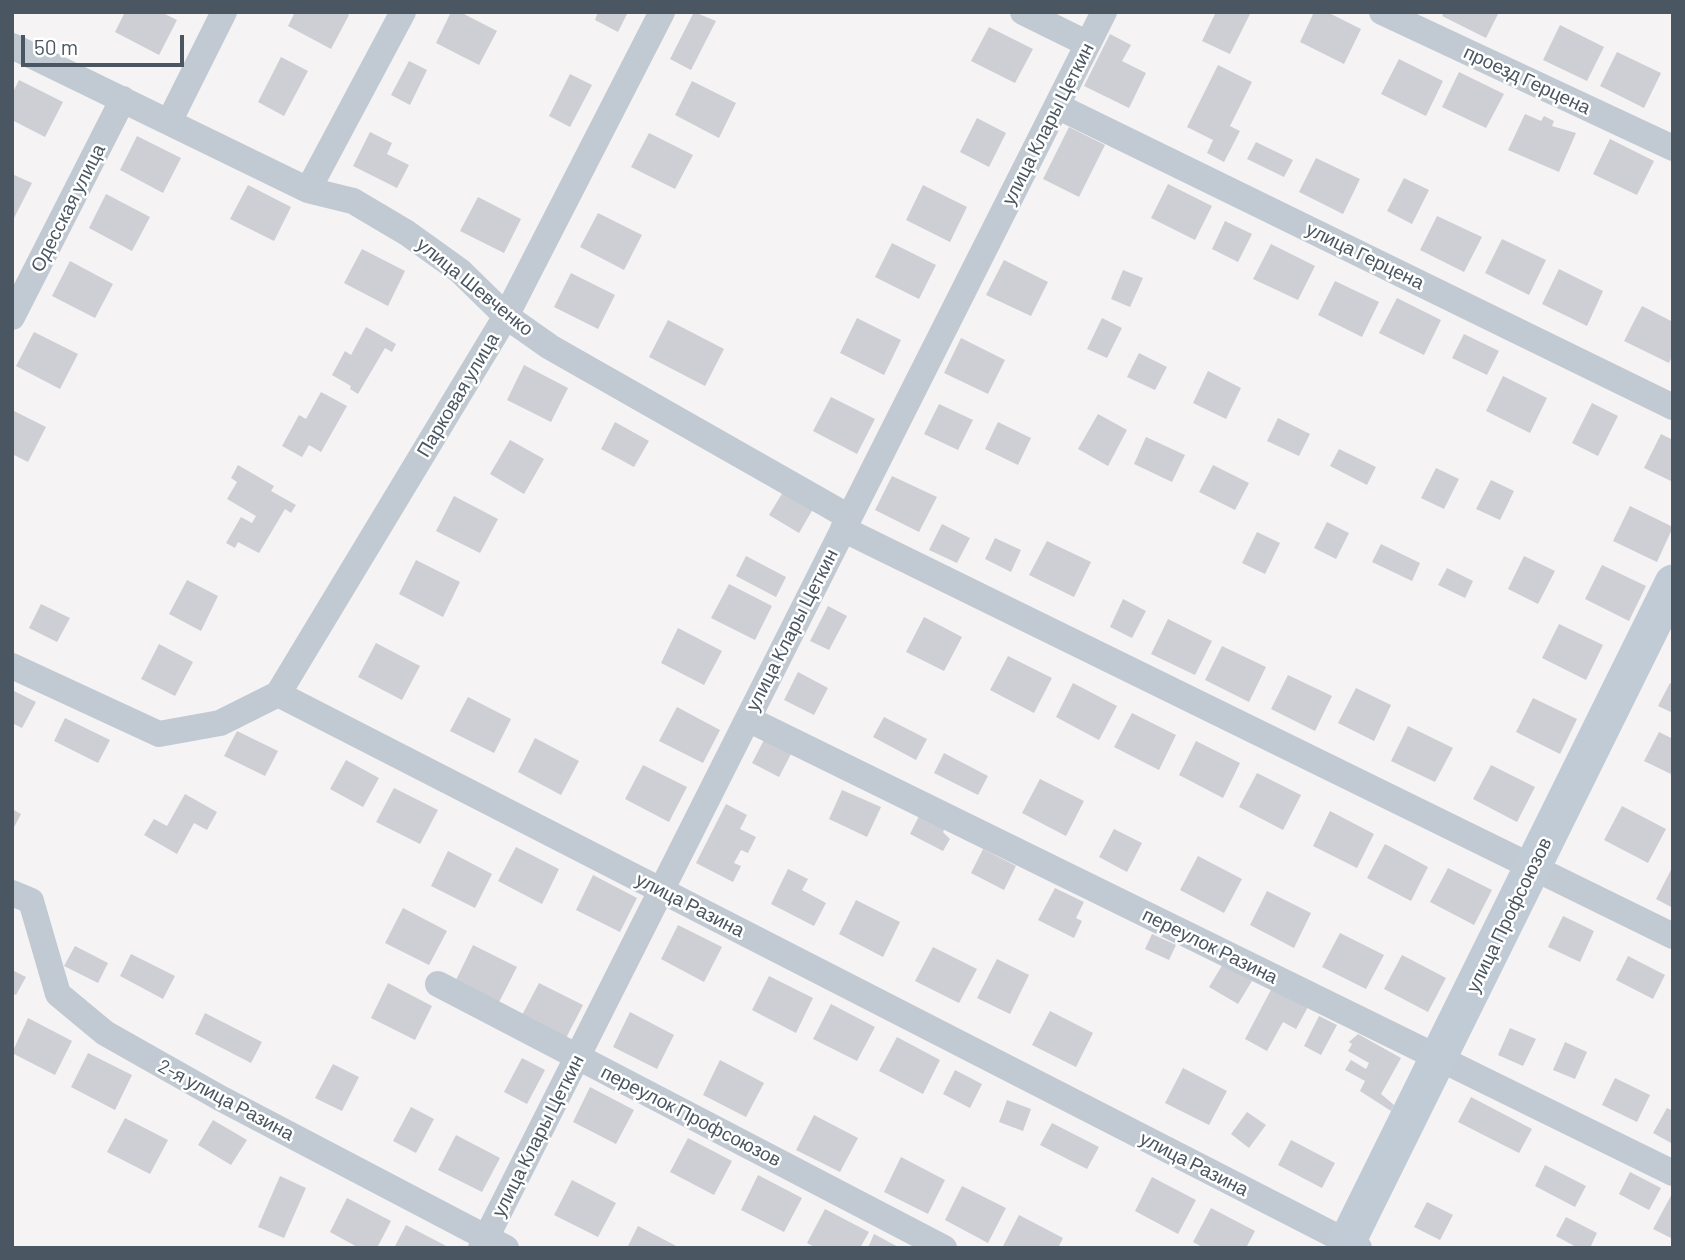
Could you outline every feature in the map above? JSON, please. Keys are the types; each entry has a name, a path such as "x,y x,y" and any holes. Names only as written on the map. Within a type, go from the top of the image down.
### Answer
{"street":[{"path":"169,122 224,12"},
{"path":"308,190 403,12"},
{"name":"Парковая улица","path":"278,694 506,316 662,12"},
{"path":"1023,12 1088,44"},
{"name":"улица Клары Цеткин","path":"491,1244 661,890 1104,12"},
{"name":"проезд Герцена","path":"1382,12 1673,148"},
{"name":"улица Шевченко","path":"12,46 308,190 353,201 407,233 460,271 506,316 550,347 846,523 1532,868 1673,936"},
{"name":"Одесская улица","path":"12,317 123,99"},
{"name":"улица Герцена","path":"1057,106 1673,407"},
{"name":"улица Профсоюзов","path":"1350,1246 1438,1058 1673,583"},
{"path":"12,666 159,734 220,723 278,694"},
{"name":"улица Разина","path":"278,694 1350,1246"},
{"name":"переулок Разина","path":"748,719 1673,1173"},
{"name":"2-я улица Разина","path":"12,893 31,901 48,951 58,994 105,1034 491,1244"},
{"name":"переулок Профсоюзов","path":"438,984 944,1248"}],"building":[{"path":"125,12 161,12 177,20 159,55 115,32"},
{"path":"295,12 345,12 349,15 331,49 288,26"},
{"path":"451,12 460,12 497,31 479,65 436,43"},
{"path":"598,12 628,12 618,32 595,20"},
{"path":"694,12 716,21 691,70 670,59"},
{"path":"1216,12 1251,12 1230,54 1202,41"},
{"path":"1314,12 1327,12 1361,29 1344,64 1300,42"},
{"path":"1444,12 1499,12 1486,38 1442,16"},
{"path":"1560,25 1604,47 1587,81 1543,60"},
{"path":"989,27 1033,49 1015,83 971,61"},
{"path":"1110,34 1131,45 1122,61 1146,73 1129,108 1084,86"},
{"path":"1617,52 1661,73 1644,108 1600,86"},
{"path":"281,57 308,71 284,116 258,102"},
{"path":"1399,59 1443,81 1426,116 1381,94"},
{"path":"409,61 427,70 410,105 391,95"},
{"path":"1218,65 1252,82 1230,126 1240,131 1224,162 1207,153 1213,140 1187,127"},
{"path":"1459,72 1504,94 1486,128 1442,107"},
{"path":"570,74 592,85 570,127 549,116"},
{"path":"19,80 63,102 45,137 12,120 12,94"},
{"path":"692,81 736,103 719,138 675,115"},
{"path":"1525,114 1541,121 1544,116 1554,121 1552,126 1576,133 1559,172 1508,150"},
{"path":"977,118 1006,133 989,167 960,152"},
{"path":"1069,127 1105,145 1079,197 1043,179"},
{"path":"370,132 392,143 387,154 409,165 397,188 353,166"},
{"path":"649,133 693,155 675,189 631,167"},
{"path":"137,136 181,158 163,193 120,170"},
{"path":"1610,139 1654,161 1637,195 1593,174"},
{"path":"1256,142 1293,160 1284,177 1247,159"},
{"path":"1316,158 1360,179 1343,214 1299,192"},
{"path":"12,174 32,183 14,218 12,217"},
{"path":"1404,178 1429,190 1412,224 1387,211"},
{"path":"1168,184 1212,206 1195,240 1151,218"},
{"path":"248,185 291,207 274,241 230,219"},
{"path":"923,185 967,207 950,242 906,220"},
{"path":"106,194 150,217 132,251 89,228"},
{"path":"478,197 521,219 504,253 460,231"},
{"path":"598,213 642,235 624,270 580,247"},
{"path":"1437,216 1482,237 1464,272 1420,250"},
{"path":"1225,221 1252,234 1238,262 1212,249"},
{"path":"1502,239 1546,260 1529,295 1485,273"},
{"path":"892,243 936,265 919,299 875,277"},
{"path":"1271,244 1315,266 1298,300 1253,279"},
{"path":"362,249 405,271 388,306 344,283"},
{"path":"1004,260 1048,282 1031,316 986,295"},
{"path":"70,261 113,284 95,318 52,296"},
{"path":"1559,269 1603,291 1587,326 1542,304"},
{"path":"1123,270 1143,278 1130,307 1111,299"},
{"path":"571,273 615,295 598,329 554,307"},
{"path":"1335,281 1379,302 1362,337 1318,315"},
{"path":"1397,298 1441,320 1424,355 1379,333"},
{"path":"1642,306 1673,322 1673,354 1669,363 1624,341"},
{"path":"857,318 901,340 884,375 840,353"},
{"path":"1102,318 1122,328 1107,358 1087,349"},
{"path":"668,320 724,349 705,386 649,357"},
{"path":"366,327 396,344 392,352 385,348 358,394 350,389 351,386 332,375 345,351 351,355"},
{"path":"34,332 78,354 60,389 16,366"},
{"path":"1464,334 1499,351 1487,375 1452,358"},
{"path":"961,338 1005,360 988,394 944,373"},
{"path":"1139,353 1167,367 1155,390 1127,377"},
{"path":"524,365 568,388 551,422 507,400"},
{"path":"1208,371 1241,388 1226,419 1193,403"},
{"path":"1503,376 1547,398 1530,433 1486,411"},
{"path":"321,392 347,406 321,452 309,445 302,457 282,446 299,415 306,419"},
{"path":"831,397 875,419 857,454 813,431"},
{"path":"1592,403 1618,416 1598,456 1572,443"},
{"path":"939,404 973,420 958,450 924,434"},
{"path":"12,410 46,427 28,462 12,454"},
{"path":"1098,414 1127,430 1108,466 1078,449"},
{"path":"1278,418 1310,434 1299,456 1267,441"},
{"path":"615,422 649,441 634,467 601,449"},
{"path":"998,422 1031,438 1018,465 985,449"},
{"path":"1661,434 1673,440 1673,482 1644,468"},
{"path":"1146,437 1185,455 1172,482 1134,464"},
{"path":"510,440 544,459 524,494 490,474"},
{"path":"1339,449 1376,467 1367,485 1330,466"},
{"path":"238,465 274,486 271,491 296,505 291,513 285,509 259,553 238,542 235,548 226,543 241,517 252,523 256,516 227,499 237,482 231,478"},
{"path":"1213,465 1249,483 1235,510 1199,492"},
{"path":"1436,468 1459,479 1444,509 1421,498"},
{"path":"892,476 937,497 919,532 875,510"},
{"path":"1491,480 1514,491 1500,520 1476,509"},
{"path":"783,492 813,509 799,533 769,515"},
{"path":"454,496 498,519 480,553 436,531"},
{"path":"1630,506 1673,527 1657,562 1613,541"},
{"path":"1327,522 1349,533 1336,559 1314,548"},
{"path":"942,524 970,538 957,563 929,550"},
{"path":"1257,532 1280,543 1265,574 1242,563"},
{"path":"995,538 1021,550 1011,572 985,559"},
{"path":"1047,541 1091,562 1074,597 1029,575"},
{"path":"1381,544 1420,563 1412,581 1372,562"},
{"path":"746,556 786,577 776,597 736,576"},
{"path":"1524,556 1555,571 1538,604 1508,589"},
{"path":"416,560 460,582 443,617 399,594"},
{"path":"1602,565 1646,586 1629,621 1585,599"},
{"path":"1447,568 1473,581 1465,598 1438,585"},
{"path":"187,580 218,596 201,631 169,614"},
{"path":"729,584 772,606 755,640 711,618"},
{"path":"1123,599 1146,611 1132,638 1110,627"},
{"path":"41,604 70,618 57,642 29,628"},
{"path":"828,606 847,616 829,650 810,641"},
{"path":"924,617 962,637 944,671 906,652"},
{"path":"1168,619 1212,641 1195,675 1151,654"},
{"path":"1559,624 1603,645 1586,680 1542,658"},
{"path":"678,628 722,651 704,685 661,663"},
{"path":"376,643 420,666 402,700 358,677"},
{"path":"159,644 193,662 175,696 141,679"},
{"path":"1222,646 1266,667 1249,702 1205,680"},
{"path":"1008,656 1052,678 1034,713 990,690"},
{"path":"798,672 828,688 814,715 784,700"},
{"path":"1288,675 1332,696 1315,731 1271,709"},
{"path":"1073,683 1117,706 1099,740 1056,717"},
{"path":"1670,683 1673,684 1673,713 1658,706"},
{"path":"1356,688 1391,705 1374,741 1338,723"},
{"path":"12,690 36,702 22,728 12,723"},
{"path":"468,697 511,719 494,753 450,731"},
{"path":"1533,698 1577,719 1560,754 1516,732"},
{"path":"677,707 720,730 703,763 659,741"},
{"path":"1132,713 1176,735 1159,770 1114,747"},
{"path":"884,717 927,739 916,760 873,737"},
{"path":"65,718 110,740 98,763 54,741"},
{"path":"1408,726 1453,748 1435,782 1391,761"},
{"path":"237,731 278,751 265,776 224,756"},
{"path":"1659,732 1673,739 1673,775 1644,761"},
{"path":"535,738 579,761 561,795 518,772"},
{"path":"764,740 791,754 779,777 752,763"},
{"path":"1196,741 1240,763 1223,798 1179,775"},
{"path":"944,753 988,776 978,795 934,773"},
{"path":"346,760 379,778 363,807 330,789"},
{"path":"643,765 687,787 669,822 625,799"},
{"path":"1491,765 1535,787 1517,822 1473,799"},
{"path":"1257,773 1301,795 1283,830 1239,807"},
{"path":"1040,779 1084,801 1066,836 1022,813"},
{"path":"394,788 438,810 420,844 376,822"},
{"path":"842,790 881,807 867,837 829,819"},
{"path":"185,794 217,812 207,830 194,823 177,854 144,835 154,819 167,826"},
{"path":"726,804 747,815 740,829 756,837 748,853 741,850 734,863 741,866 733,882 696,863"},
{"path":"1622,806 1666,829 1648,863 1604,840"},
{"path":"12,809 21,814 12,831"},
{"path":"1330,811 1374,834 1357,868 1313,846"},
{"path":"919,816 948,822 943,832 950,839 943,851 910,834"},
{"path":"1114,829 1142,843 1127,872 1099,857"},
{"path":"1385,844 1428,867 1411,901 1367,878"},
{"path":"516,847 559,869 542,904 498,881"},
{"path":"983,849 1016,866 1004,890 971,873"},
{"path":"448,851 492,874 475,908 431,886"},
{"path":"1198,856 1242,879 1224,913 1180,890"},
{"path":"1673,866 1673,908 1656,899"},
{"path":"1448,868 1492,890 1474,925 1430,902"},
{"path":"788,869 808,879 802,890 826,903 814,926 771,904"},
{"path":"593,875 637,898 620,932 576,910"},
{"path":"1055,888 1084,902 1076,918 1082,921 1074,938 1038,920"},
{"path":"1267,891 1311,913 1294,948 1250,925"},
{"path":"856,900 900,922 883,957 839,934"},
{"path":"403,908 447,931 429,965 385,943"},
{"path":"1563,916 1594,931 1580,962 1548,947"},
{"path":"678,925 722,947 704,982 661,959"},
{"path":"1340,933 1384,955 1366,989 1322,967"},
{"path":"1152,934 1176,945 1169,960 1145,949"},
{"path":"473,945 517,967 499,1002 456,980"},
{"path":"75,946 108,963 98,983 64,966"},
{"path":"933,947 977,969 959,1003 915,981"},
{"path":"131,954 175,976 163,999 120,976"},
{"path":"1402,955 1446,978 1428,1012 1384,989"},
{"path":"1628,956 1665,975 1653,999 1616,980"},
{"path":"997,959 1029,975 1010,1014 977,998"},
{"path":"1223,964 1252,981 1238,1004 1209,987"},
{"path":"12,970 26,977 16,995 12,993"},
{"path":"769,976 813,998 796,1033 752,1010"},
{"path":"388,983 432,1006 415,1040 371,1018"},
{"path":"539,983 583,1005 565,1040 521,1017"},
{"path":"1273,986 1309,1005 1296,1029 1283,1022 1267,1051 1245,1039"},
{"path":"831,1004 875,1027 857,1061 813,1039"},
{"path":"1050,1011 1093,1033 1076,1067 1032,1045"},
{"path":"630,1012 674,1035 657,1069 613,1047"},
{"path":"205,1013 262,1042 251,1063 195,1034"},
{"path":"1319,1016 1337,1025 1321,1055 1304,1046"},
{"path":"28,1018 72,1041 55,1075 12,1053"},
{"path":"1510,1028 1536,1039 1523,1066 1498,1055"},
{"path":"1358,1034 1401,1058 1381,1094 1394,1105 1391,1111 1360,1091 1365,1081 1345,1070 1351,1060 1366,1069 1369,1063 1348,1051 1352,1044 1349,1042"},
{"path":"897,1037 940,1060 923,1094 879,1071"},
{"path":"1565,1042 1587,1052 1575,1079 1553,1070"},
{"path":"88,1053 132,1075 115,1110 71,1087"},
{"path":"522,1058 545,1070 527,1104 504,1092"},
{"path":"720,1060 764,1083 746,1117 703,1095"},
{"path":"333,1064 359,1077 342,1111 315,1098"},
{"path":"1183,1068 1227,1091 1209,1125 1165,1103"},
{"path":"955,1070 982,1084 970,1108 943,1094"},
{"path":"1615,1078 1650,1095 1637,1122 1602,1105"},
{"path":"590,1087 634,1110 616,1144 573,1122"},
{"path":"1471,1097 1532,1129 1519,1153 1458,1122"},
{"path":"1007,1100 1031,1109 1023,1131 999,1122"},
{"path":"411,1107 434,1119 416,1153 393,1141"},
{"path":"1667,1108 1673,1111 1673,1144 1653,1133"},
{"path":"1247,1112 1266,1125 1249,1148 1231,1134"},
{"path":"814,1115 858,1138 840,1172 796,1150"},
{"path":"125,1118 168,1140 150,1174 107,1152"},
{"path":"213,1120 247,1140 231,1165 198,1145"},
{"path":"1052,1123 1099,1147 1087,1169 1040,1145"},
{"path":"456,1135 500,1158 482,1192 438,1170"},
{"path":"688,1138 732,1161 714,1195 670,1172"},
{"path":"1291,1140 1335,1163 1322,1188 1278,1165"},
{"path":"901,1157 945,1180 928,1214 884,1192"},
{"path":"1545,1165 1586,1186 1575,1207 1535,1186"},
{"path":"1630,1172 1661,1188 1649,1210 1619,1194"},
{"path":"758,1175 802,1198 784,1232 741,1210"},
{"path":"280,1176 306,1188 284,1238 258,1227"},
{"path":"1152,1177 1196,1200 1178,1234 1135,1211"},
{"path":"572,1180 616,1203 598,1237 554,1215"},
{"path":"962,1186 1006,1208 988,1243 945,1220"},
{"path":"1673,1192 1673,1239 1653,1229"},
{"path":"347,1198 391,1221 377,1248 359,1248 330,1232"},
{"path":"1427,1202 1453,1215 1440,1240 1414,1227"},
{"path":"1211,1208 1255,1231 1246,1248 1204,1248 1193,1242"},
{"path":"825,1209 869,1232 860,1248 816,1248 807,1243"},
{"path":"1019,1215 1063,1238 1058,1248 1002,1248"},
{"path":"1566,1217 1597,1233 1590,1248 1578,1248 1556,1236"},
{"path":"406,1225 450,1248 394,1248"},
{"path":"638,1226 680,1248 627,1248"},
{"path":"874,1234 900,1248 868,1248"}]}
